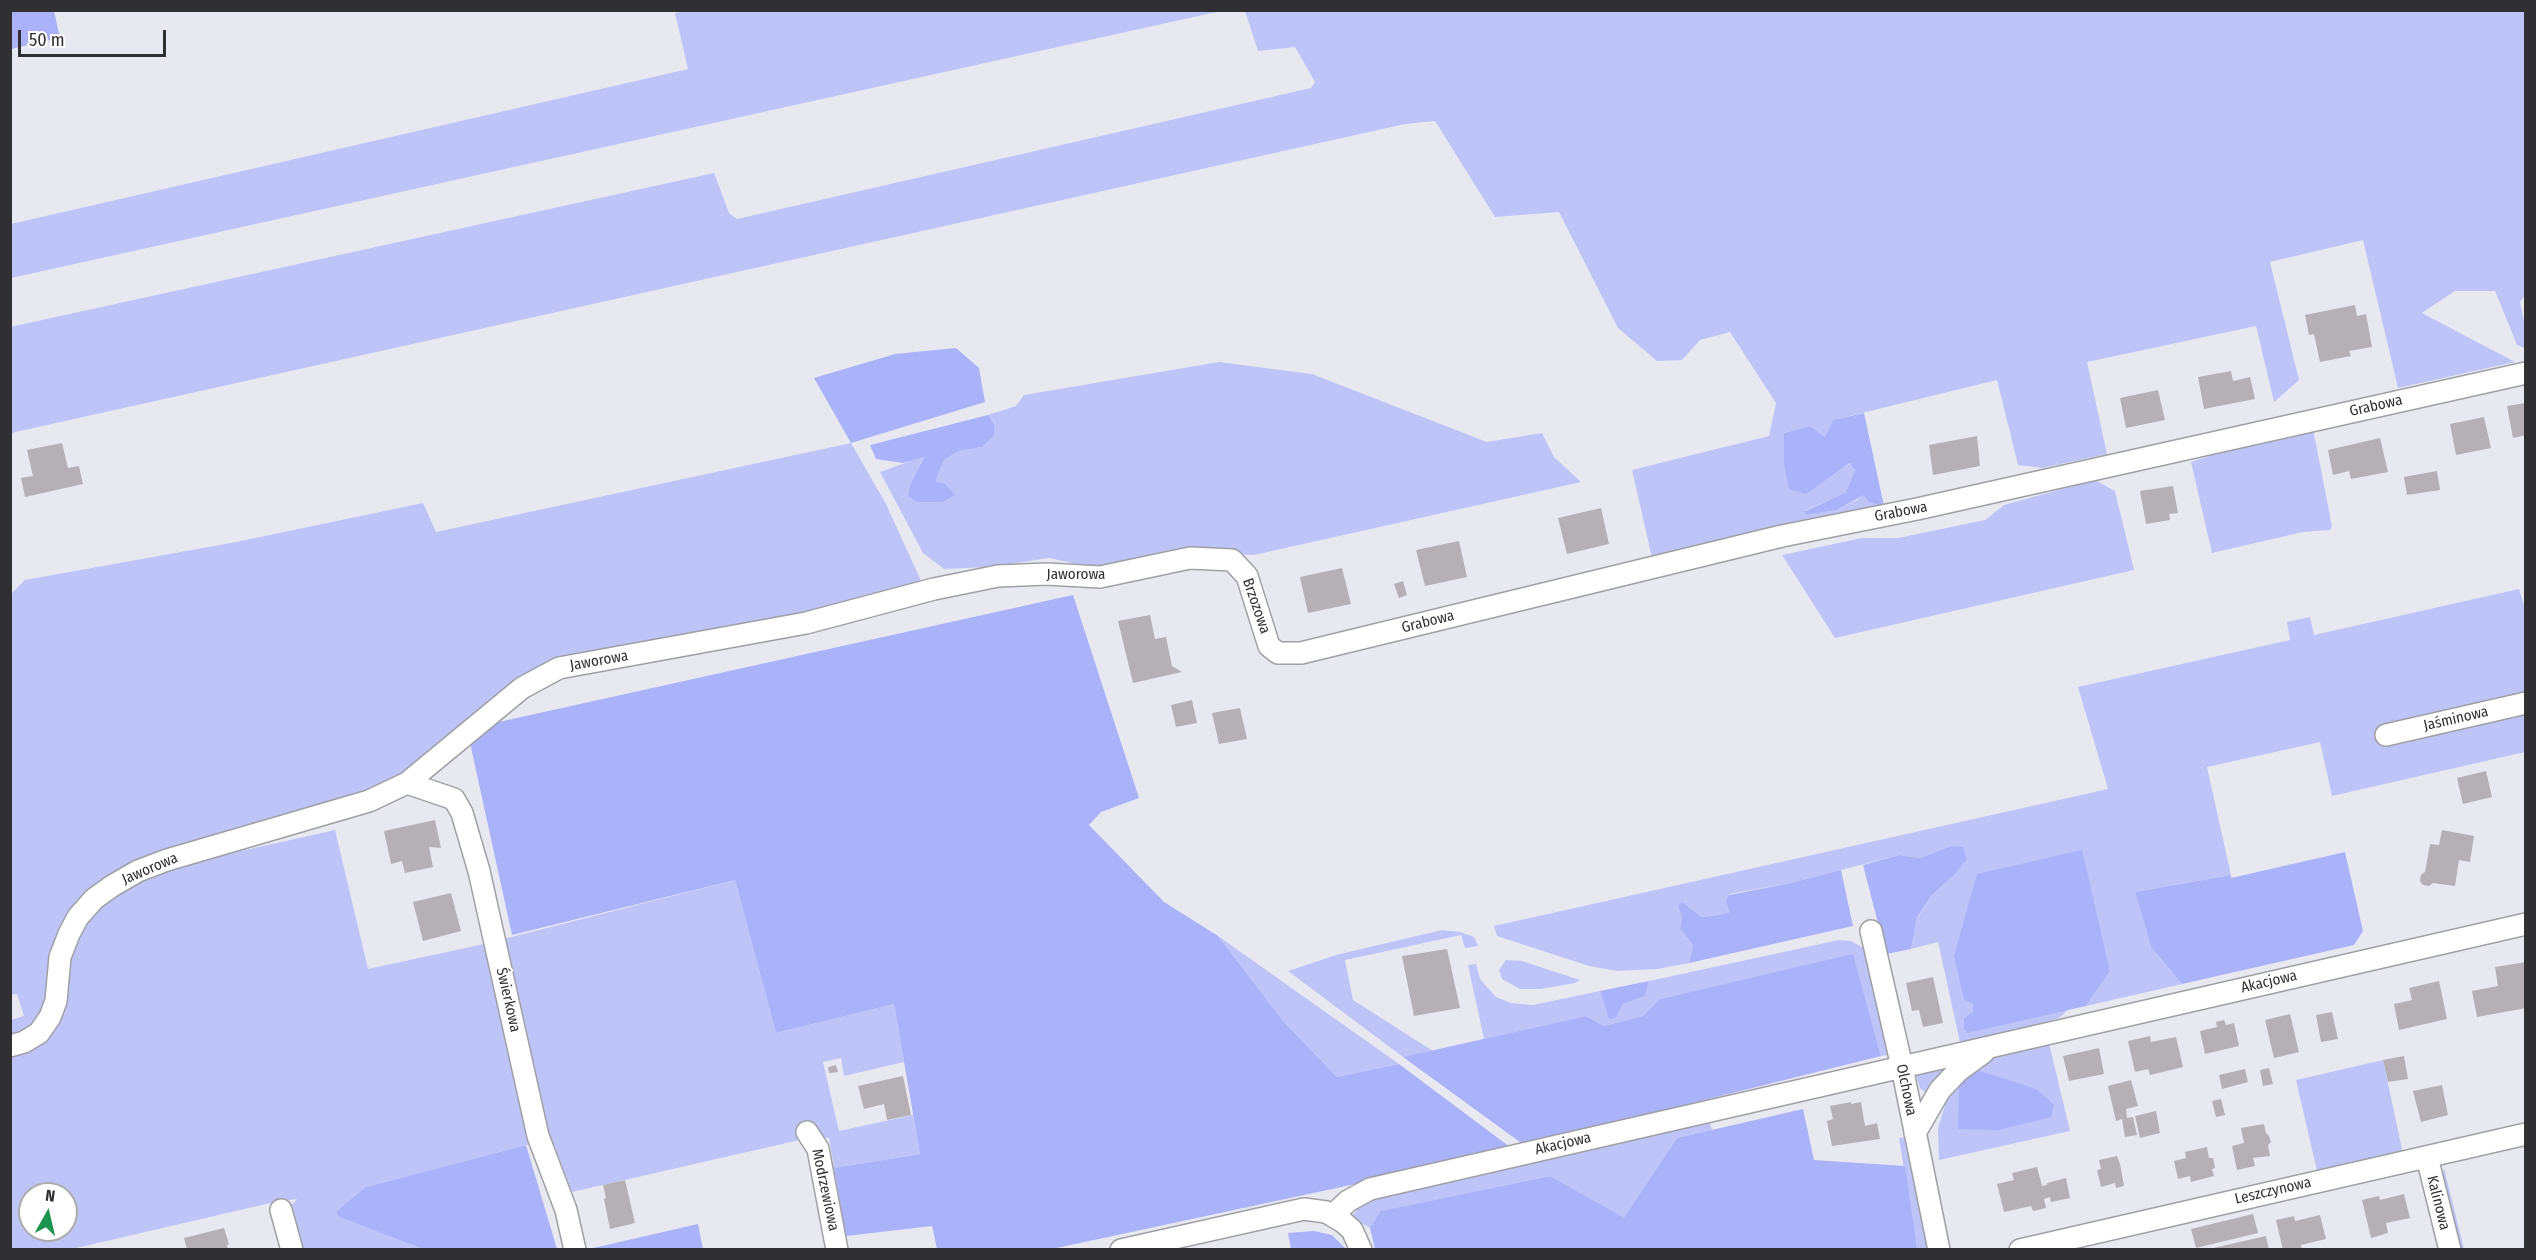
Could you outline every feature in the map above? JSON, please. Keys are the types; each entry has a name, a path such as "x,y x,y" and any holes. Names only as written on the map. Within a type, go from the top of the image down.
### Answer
{"street":[{"name":"Grabowa","path":"1278,653 1300,653 1782,536 1917,509 2526,372"},
{"name":"Jaworowa","path":"10,1046 24,1042 39,1033 50,1017 56,1001 60,957 69,934 78,917 94,899 112,886 138,871 167,860 369,801 407,783 522,688 559,668 806,623 998,576 1047,574 1100,577 1190,558 1232,560"},
{"name":"Brzozowa","path":"1232,560 1247,576 1269,646 1278,653"},
{"name":"Jaśminowa","path":"2386,735 2526,703"},
{"name":"Świerkowa","path":"407,783 454,799 462,813 479,871 538,1136 566,1210 575,1250"},
{"name":"Akacjowa","path":"1333,1215 1348,1201 1370,1189 2526,924"},
{"name":"Olchowa","path":"1871,931 1902,1067 1939,1250"},
{"name":"Akacjowa","path":"1915,1133 1940,1090 1958,1071 1979,1054 2013,1040"},
{"name":"Modrzewiowa","path":"807,1132 819,1149 837,1250"},
{"name":"Leszczynowa","path":"2020,1250 2526,1134"},
{"name":"Kalinowa","path":"2427,1157 2450,1250"},
{"path":"281,1209 292,1250"},
{"path":"1121,1250 1304,1209 1316,1209 1333,1215 1352,1230 1361,1250"}],"shaded area":[{"path":"10,11 54,11 60,38 11,49"},
{"path":"688,11 1221,11 11,278 11,224 688,69 675,13"},
{"path":"1245,11 2525,11 2526,294 2520,302 2525,326 2525,348 2517,345 2495,291 2455,291 2422,313 2515,362 2398,388 2363,240 2270,262 2299,380 2274,402 2256,326 2087,362 2107,454 2042,468 2018,465 1997,380 1833,420 1825,438 1810,426 1784,433 1806,493 1851,463 1855,470 1846,492 1805,511 1807,515 1837,510 1864,494 1884,506 1781,525 1652,558 1632,470 1769,436 1776,403 1730,332 1700,340 1682,360 1657,361 1618,328 1559,212 1495,217 1435,121 1405,124 11,433 10,327 714,173 729,213 737,219 1311,88 1315,82 1295,47 1258,51"},
{"path":"956,348 979,368 985,402 851,443 814,378 895,354"},
{"path":"1219,362 1312,374 1487,442 1542,433 1554,457 1581,482 1254,555 1225,554 1112,567 1086,566 1049,558 990,567 944,569 923,553 880,472 924,456 911,483 934,481 944,460 959,451 982,447 994,424 988,415 1016,406 1024,395"},
{"path":"1864,413 1884,506 1869,502 1864,495 1837,510 1807,515 1804,512 1846,492 1855,470 1850,463 1806,494 1789,489 1784,464 1784,433 1810,426 1825,437 1833,420"},
{"path":"988,415 994,424 994,435 982,447 959,451 944,460 935,481 945,484 955,495 942,502 917,502 908,496 911,483 924,457 903,463 876,459 870,445"},
{"path":"2313,429 2332,526 2330,530 2303,532 2212,553 2191,462 2221,452"},
{"path":"851,443 886,504 923,585 777,618 566,659 489,704 393,780 352,800 108,879 56,965 40,1020 11,1038 10,1020 24,1016 17,994 10,995 10,595 25,580 236,542 423,503 436,532"},
{"path":"2095,480 2115,491 2134,570 1835,638 1782,555 1862,538 1898,538 1985,520 2004,505"},
{"path":"2519,589 2526,612 2525,752 2332,796 2320,742 2207,767 2231,875 2135,892 2151,947 2182,984 2086,1006 2110,971 2081,850 1973,1004 1973,1012 1964,1028 1966,1032 2069,1009 2059,1018 1961,1047 1938,942 1911,949 1917,919 1931,896 1954,875 1951,846 1920,858 1899,855 1791,883 1729,894 1730,912 1719,915 1702,917 1689,907 1678,906 1682,917 1680,929 1693,945 1689,963 1657,969 1617,971 1589,966 1497,936 1494,926 2108,789 2078,687 2290,640 2287,622 2310,617 2314,635"},
{"path":"1073,595 1139,798 1101,812 1089,825 1164,902 1218,936 1284,1022 1337,1077 1399,1064 1514,1150 1052,1249 937,1249 932,1226 846,1236 834,1168 920,1154 894,1004 776,1033 735,880 512,935 467,729"},
{"path":"335,830 368,969 484,944 735,880 776,1033 894,1004 904,1062 844,1076 841,1058 823,1062 839,1131 913,1115 920,1154 834,1168 829,1138 804,1139 572,1192 553,1142 526,1145 366,1187 383,1233 423,1249 297,1249 288,1209 297,1199 266,1204 72,1249 11,1250 11,1055 41,1042 58,1025 67,959 81,926 122,889 160,869"},
{"path":"1951,846 1963,847 1967,859 1954,875 1931,896 1917,918 1911,949 1886,954 1863,865 1899,855 1920,858"},
{"path":"2082,850 2110,971 2086,1006 1967,1033 1964,1029 1964,1018 1973,1012 1973,1004 1964,999 1954,956 1977,874"},
{"path":"2345,852 2363,931 2354,945 2182,984 2151,947 2135,892 2231,875 2231,878"},
{"path":"1841,870 1853,926 1689,963 1693,945 1680,929 1682,917 1678,906 1682,902 1702,917 1719,915 1730,912 1726,901 1729,895"},
{"path":"1442,930 1460,932 1474,937 1478,946 1465,948 1461,935 1345,960 1353,1000 1433,1051 1403,1057 1288,971 1336,955"},
{"path":"1218,936 1399,1064 1337,1077 1284,1022"},
{"path":"1839,940 1851,941 1866,949 1897,1053 1881,1056 1853,955 1660,999 1643,1016 1604,1026 1586,1016 1484,1039 1468,965 1476,964 1480,979 1496,997 1511,1003 1533,1005 1600,991 1609,1020 1616,1018 1623,1004 1645,996 1649,981"},
{"path":"1853,954 1881,1056 1524,1145 1403,1057 1586,1016 1604,1026 1643,1016 1660,999"},
{"path":"1506,960 1522,961 1580,980 1575,983 1540,989 1520,989 1502,979 1499,970"},
{"path":"1649,981 1645,996 1623,1004 1616,1018 1609,1020 1600,991"},
{"path":"2049,1043 2070,1131 1939,1160 1938,1128 1949,1092 1971,1068 1997,1056"},
{"path":"2383,1060 2403,1154 2317,1171 2296,1080"},
{"path":"1947,1067 1936,1083 1925,1092 1920,1088 1916,1075 1919,1071"},
{"path":"1971,1068 2036,1089 2054,1105 2051,1117 1998,1130 1958,1129 1959,1078"},
{"path":"1803,1109 1814,1160 1905,1166 1917,1249 1375,1249 1370,1228 1381,1211 1550,1176 1624,1218 1677,1138"},
{"path":"1708,1117 1712,1130 1677,1138 1624,1219 1550,1176 1382,1211 1370,1228 1351,1217 1367,1198"},
{"path":"1912,1136 1929,1249 1917,1249 1899,1138"},
{"path":"526,1145 557,1249 423,1249 340,1217 336,1212 366,1187"},
{"path":"2444,1168 2464,1249 2456,1249 2442,1181"},
{"path":"698,1224 703,1249 589,1249"},
{"path":"1314,1231 1332,1235 1346,1249 1291,1249 1288,1233"}],"building":[{"path":"2355,305 2357,316 2366,314 2372,347 2349,351 2351,356 2320,362 2314,334 2309,335 2305,315"},
{"path":"2231,371 2233,381 2250,377 2255,399 2204,409 2198,377"},
{"path":"2158,390 2165,420 2126,428 2120,398"},
{"path":"2526,403 2526,435 2513,438 2507,406"},
{"path":"2484,417 2491,448 2456,455 2450,424"},
{"path":"1977,436 1980,466 1933,475 1929,445"},
{"path":"2380,438 2388,472 2351,479 2349,471 2333,475 2328,450"},
{"path":"62,443 68,468 79,466 83,484 25,497 21,478 33,476 27,450"},
{"path":"2437,471 2440,490 2407,495 2404,477"},
{"path":"2173,486 2178,513 2169,514 2170,520 2146,524 2140,491"},
{"path":"1601,508 1609,544 1567,554 1558,518"},
{"path":"1459,541 1467,577 1425,586 1416,550"},
{"path":"1342,568 1351,604 1308,613 1300,577"},
{"path":"1403,581 1407,595 1399,598 1394,584"},
{"path":"1150,615 1155,639 1166,637 1172,666 1182,672 1133,683 1118,621"},
{"path":"1192,700 1197,723 1176,727 1171,705"},
{"path":"1240,708 1247,739 1219,744 1212,713"},
{"path":"2486,771 2492,797 2463,804 2457,778"},
{"path":"435,820 441,848 429,847 433,867 405,873 402,861 391,864 384,831"},
{"path":"2442,830 2474,836 2470,862 2459,860 2455,886 2433,883 2429,886 2423,885 2420,881 2421,875 2425,872 2430,844 2439,845"},
{"path":"451,893 461,931 423,941 413,902"},
{"path":"1447,949 1460,1008 1414,1016 1402,956"},
{"path":"2526,962 2526,1008 2477,1017 2472,991 2498,986 2495,967"},
{"path":"1933,977 1943,1023 1923,1027 1919,1010 1912,1011 1906,983"},
{"path":"2439,981 2447,1019 2399,1030 2394,1004 2412,1000 2409,988"},
{"path":"2332,1012 2338,1039 2321,1042 2316,1015"},
{"path":"2290,1014 2299,1052 2274,1058 2265,1020"},
{"path":"2224,1020 2226,1025 2234,1023 2239,1046 2205,1054 2200,1031 2217,1027 2216,1022"},
{"path":"2150,1036 2151,1042 2176,1037 2183,1067 2150,1075 2148,1069 2135,1072 2128,1041"},
{"path":"2099,1048 2104,1074 2069,1081 2063,1056"},
{"path":"2404,1056 2408,1079 2388,1082 2383,1060"},
{"path":"836,1065 838,1072 829,1073 828,1067"},
{"path":"2269,1068 2273,1084 2263,1086 2260,1070"},
{"path":"2245,1069 2248,1082 2222,1089 2219,1075"},
{"path":"903,1076 911,1115 887,1120 884,1104 864,1109 858,1086"},
{"path":"2131,1080 2138,1106 2126,1109 2127,1118 2133,1117 2137,1135 2125,1137 2122,1119 2116,1121 2108,1086"},
{"path":"2442,1085 2448,1115 2421,1122 2413,1091"},
{"path":"2221,1099 2225,1115 2216,1117 2212,1101"},
{"path":"1851,1102 1851,1104 1861,1102 1865,1126 1877,1123 1880,1139 1832,1146 1827,1121 1833,1119 1830,1106"},
{"path":"2156,1111 2160,1133 2140,1138 2135,1116"},
{"path":"2264,1124 2271,1142 2268,1145 2270,1156 2253,1158 2255,1166 2237,1170 2232,1146 2244,1143 2241,1128"},
{"path":"2207,1147 2209,1158 2213,1158 2214,1176 2191,1182 2190,1176 2178,1179 2174,1161 2186,1158 2185,1152"},
{"path":"2117,1156 2124,1186 2116,1188 2115,1183 2101,1187 2097,1170 2101,1169 2099,1160"},
{"path":"2037,1167 2042,1186 2066,1178 2070,1198 2051,1202 2050,1197 2044,1199 2046,1208 2033,1211 2031,1206 2004,1212 1997,1184 2014,1180 2012,1173"},
{"path":"625,1180 635,1223 610,1229 603,1185"},
{"path":"2404,1194 2410,1218 2386,1223 2388,1233 2371,1238 2362,1200 2379,1196 2380,1200"},
{"path":"2253,1214 2258,1233 2196,1248 2191,1229"},
{"path":"2320,1215 2326,1239 2301,1245 2302,1250 2283,1250 2276,1220 2294,1216 2295,1221"},
{"path":"224,1228 229,1244 227,1245 228,1250 187,1250 184,1238"},
{"path":"2266,1236 2269,1250 2209,1249"}]}
